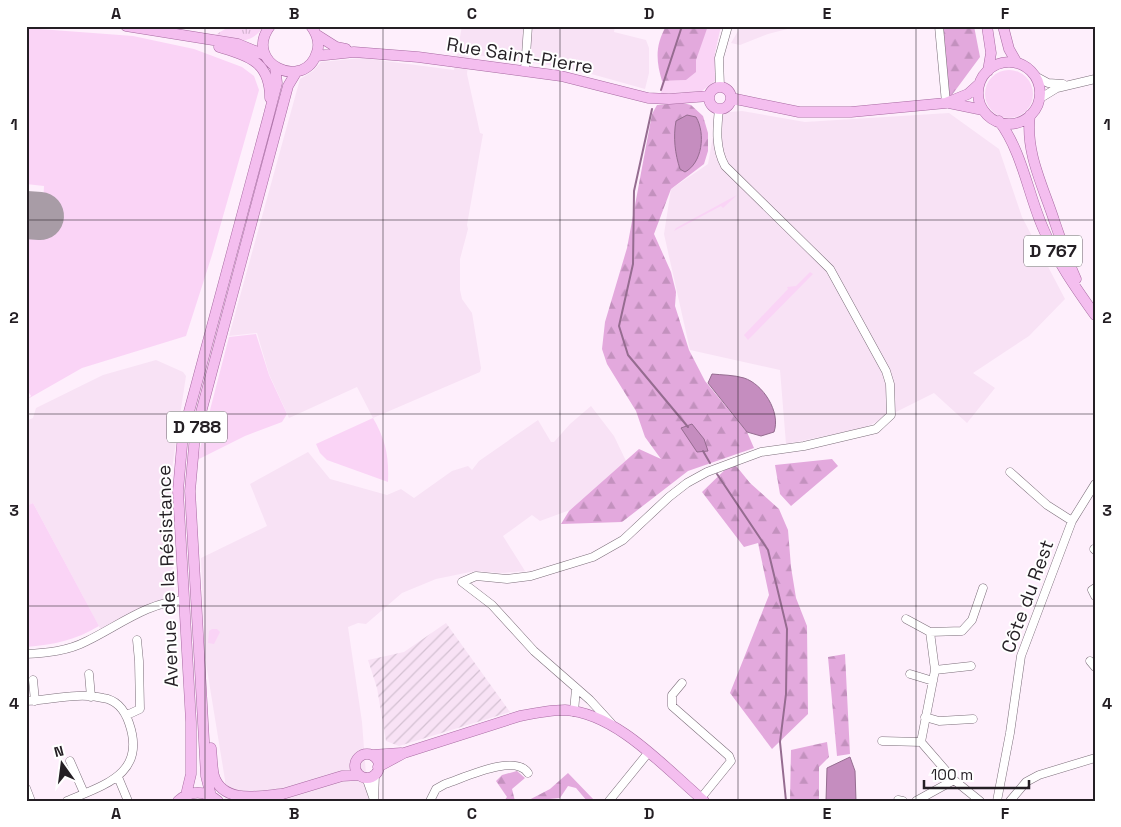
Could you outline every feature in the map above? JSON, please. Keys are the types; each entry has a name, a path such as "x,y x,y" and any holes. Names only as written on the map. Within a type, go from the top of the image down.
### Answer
{"main road":[{"path":"126,26 238,44 265,55"},
{"path":"987,26 991,53 988,71"},
{"path":"1003,26 1010,49 1017,63"},
{"path":"268,31 263,46 265,55 275,67 287,72 297,71 308,66 316,56 318,46 314,29"},
{"name":"Rue Saint-Pierre","path":"314,29 336,47 354,52 525,70 577,79 648,98 670,100 709,96"},
{"path":"238,44 268,31"},
{"path":"205,39 219,47 249,57 262,69 270,91 268,118"},
{"name":"Rue Saint-Pierre","path":"316,56 354,52"},
{"path":"731,98 782,109 818,113 851,112 946,103 983,110 998,121 1015,122 1030,115 1039,99 1039,85 1035,76 1027,68 1017,63 1001,63 988,71 979,84 968,94 946,103"},
{"name":"Avenue de la Résistance","path":"182,798 191,774 191,722 178,492 183,434 268,118 276,84 275,67"},
{"name":"Avenue de la Résistance","path":"214,798 206,776 202,677 190,491 195,435 288,86 297,71"},
{"path":"979,84 979,97 983,110"},
{"path":"720,87 727,90 731,98 729,105 719,109 711,105 709,96 714,89 720,87"},
{"name":"D 767","path":"1030,115 1029,141 1042,188 1067,260 1088,305"},
{"name":"D 767","path":"998,121 1014,146 1036,212 1051,247 1073,284 1095,315"},
{"path":"202,677 214,776 218,784 226,792 245,797 281,794"},
{"path":"260,801 342,776 370,773 404,753 520,716 552,711 574,712 590,716 614,726 702,800"},
{"path":"301,788 344,770 364,755 404,753"},
{"path":"370,773 377,760 372,755"},
{"path":"356,761 355,768 370,773"},
{"path":"182,798 199,792 214,798"},
{"path":"266,801 281,794"}],"street":[{"path":"525,70 528,26"},
{"path":"720,87 719,58 728,26"},
{"path":"939,26 946,103"},
{"path":"1035,76 1048,82 1070,84"},
{"path":"1039,99 1057,88 1095,79"},
{"path":"614,726 576,688 534,651 492,605 462,582 473,579 476,576 507,579 531,576 593,557 623,540 669,496 707,472 761,452 804,446 876,429 891,415 890,384 886,371 830,269 725,166 719,150 716,126 719,109"},
{"name":"Côte du Rest","path":"1010,472 1047,504 1072,521"},
{"name":"Côte du Rest","path":"997,801 1010,733 1021,656 1072,521 1095,484"},
{"path":"906,619 930,632 962,631 972,620 983,588"},
{"path":"1095,588 1092,590 1095,596"},
{"path":"26,654 49,652 78,645 142,612 184,600"},
{"path":"921,742 936,670 930,632"},
{"path":"127,715 140,709 139,661 136,640"},
{"path":"936,670 971,666"},
{"path":"89,674 91,697"},
{"path":"910,674 933,681"},
{"path":"33,680 35,701"},
{"path":"682,683 672,695 672,706 729,756 731,761 702,800"},
{"path":"574,712 576,688"},
{"path":"26,701 91,697 105,698 116,704 127,715 135,738 128,768 118,777 67,801"},
{"path":"925,717 939,721 973,719"},
{"path":"882,741 921,742 954,780 980,801"},
{"path":"609,801 648,753"},
{"path":"1010,801 1026,782 1039,774 1095,758"},
{"path":"70,761 84,794"},
{"path":"430,801 436,789 445,784 507,764 522,766 528,773"},
{"path":"370,773 374,801"},
{"path":"118,777 128,801"},
{"path":"916,801 954,780"},
{"path":"26,788 31,801"},
{"path":"898,800 903,801"}],"shaded area":[{"path":"462,26 615,26 614,32 646,40 649,48 649,73 645,89 570,68 469,54 467,74 480,133 483,134 467,225 468,229 460,259 460,290 462,299 472,313 481,368 480,372 373,418 357,387 289,418 269,374 257,333 229,336 300,79 313,71 321,62 362,58 454,70"},
{"path":"741,26 799,26 768,34 740,45 731,43"},
{"path":"742,111 805,122 949,113 999,149 1022,217 1065,299 1029,336 973,373 995,388 967,423 934,393 864,428 786,444 780,370 690,350 664,234 671,189 708,164 717,113"},
{"path":"687,115 696,117 699,124 701,148 691,168 685,172 680,169 678,163 675,133 676,121"},
{"path":"156,360 183,372 186,376 169,488 174,595 171,599 129,614 101,630 33,503 26,506 26,421 33,418 36,408 103,375"},
{"path":"712,374 744,378 758,386 764,392 773,408 776,424 774,432 761,436 747,432 708,383"},
{"path":"591,406 614,436 626,461 570,510 540,521 532,515 503,536 525,571 503,573 475,571 436,579 402,593 366,624 358,623 348,627 362,722 368,801 225,801 225,780 205,657 201,558 267,526 250,484 308,452 330,479 387,495 401,489 414,498 452,471 468,466 472,470 479,461 538,420 551,442 554,442 570,424"},
{"path":"692,424 704,439 708,451 697,452 681,428"},
{"path":"446,623 510,712 399,746 386,741 377,688 368,660 404,652"},
{"path":"850,757 855,771 856,801 826,801 827,768"}],"green space":[{"path":"230,26 264,26 259,33 247,40 234,41 212,37"},
{"path":"666,26 708,26 696,60 696,72 686,80 662,81 658,47"},
{"path":"708,26 721,26 715,53 715,81 702,91 661,94 662,81 686,80"},
{"path":"939,26 974,26 980,57 946,103"},
{"path":"26,28 133,36 194,49 242,67 254,76 259,90 212,255 186,336 82,368 26,400 31,396 26,388 26,239 41,239 44,186 26,184"},
{"path":"1009,70 1018,72 1026,77 1031,85 1033,94 1031,103 1026,111 1018,116 1009,118 1000,116 992,111 987,103 985,94 987,85 992,77 1000,72"},
{"path":"683,103 691,105 703,116 708,133 708,151 704,164 671,189 654,234 671,272 676,292 675,306 689,350 705,381 747,432 754,448 688,471 622,522 561,524 569,511 639,449 661,459 645,437 636,411 607,364 602,349 605,322 627,248 652,114 657,105"},
{"path":"737,195 723,208 721,206 674,231 676,228"},
{"path":"810,272 813,274 748,340 744,335 788,289 787,287 796,286"},
{"path":"256,334 269,375 287,414 282,422 245,436 197,460 229,337"},
{"path":"373,418 386,449 388,482 327,460 320,453 316,444"},
{"path":"832,459 838,466 791,506 780,494 775,465"},
{"path":"733,462 750,483 779,509 788,530 796,598 807,626 808,714 772,749 730,693 769,595 758,543 744,547 702,492"},
{"path":"33,503 99,626 82,635 64,641 26,647 26,506"},
{"path":"217,629 220,632 214,644 208,643 209,631"},
{"path":"845,654 850,754 837,756 828,657"},
{"path":"827,742 829,757 819,767 819,801 790,801 791,750"},
{"path":"517,771 525,778 512,789 515,801 504,801 507,797 496,781 502,775"},
{"path":"568,773 595,801 587,801 576,788 568,786 560,798 527,801 550,789"}],"waterway":[{"path":"661,90 682,26"},
{"path":"652,109 634,191 633,264 619,326 628,355 688,427"},
{"path":"703,451 710,463"},
{"path":"717,474 768,550 787,629 786,694 780,742 786,801"}],"runway":[{"path":"26,215 40,216"}]}
